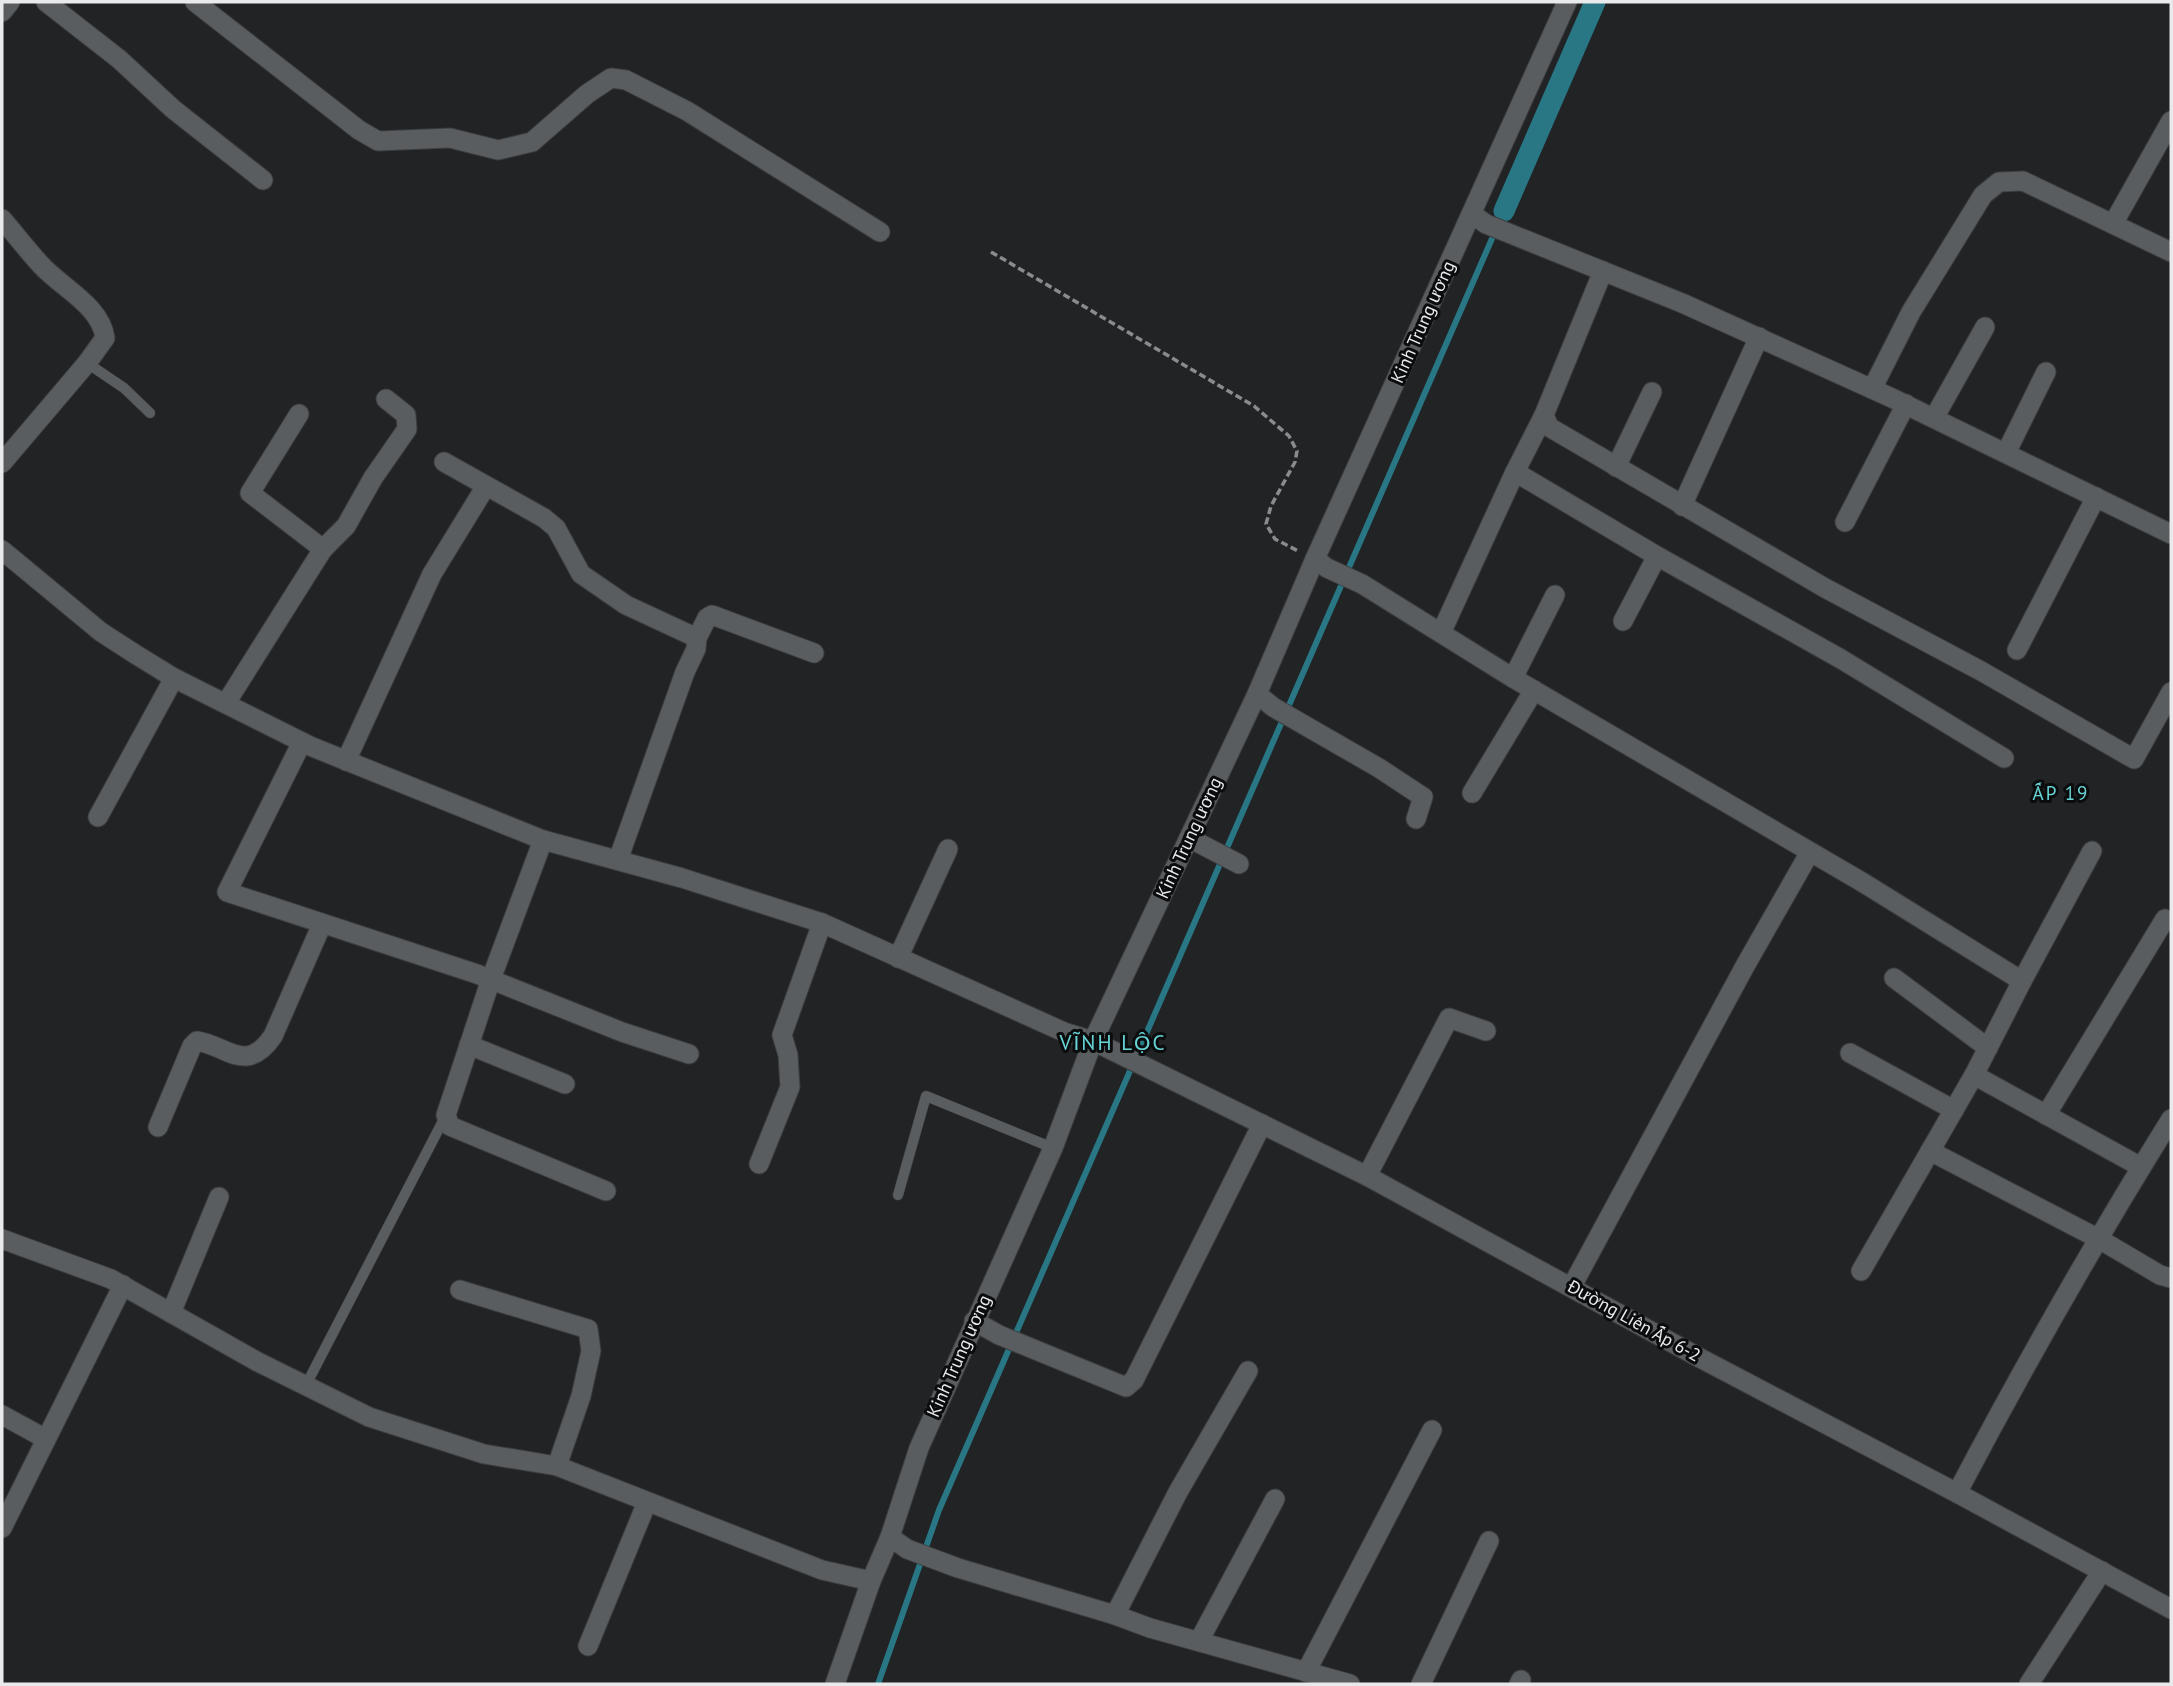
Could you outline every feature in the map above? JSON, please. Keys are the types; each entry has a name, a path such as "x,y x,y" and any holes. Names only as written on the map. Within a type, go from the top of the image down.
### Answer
{"street":[{"path":"2,12 10,2"},
{"path":"46,2 119,59 173,109 263,180"},
{"path":"195,2 359,130 378,141 450,138 498,150 532,142 587,94 611,78 626,80 687,111 880,232"},
{"name":"Kinh Trung ương","path":"835,1684 871,1581 890,1537 919,1448 1053,1149 1093,1041 1321,564 1479,219 1567,2"},
{"path":"2113,224 2171,121"},
{"path":"1872,389 1911,312 1983,195 1999,181 2024,181 2171,252"},
{"path":"2,219 42,267 89,308 104,326 105,338 2,463"},
{"path":"1479,219 1759,337 1906,404 2171,534"},
{"path":"1441,634 1544,415 1604,271"},
{"path":"1934,418 1985,327"},
{"path":"1682,506 1759,337"},
{"path":"2006,453 2046,372"},
{"path":"1616,467 1652,392"},
{"path":"226,703 323,549 346,526 373,478 407,429 406,415 386,399"},
{"path":"1845,522 1906,404"},
{"path":"299,414 250,493 323,549"},
{"path":"1544,415 1549,427 1682,506 2134,759 2171,692"},
{"path":"444,462 544,517 556,528 581,574 626,605 697,638"},
{"path":"1515,472 1657,556 1841,659 2004,758"},
{"path":"346,761 432,574 486,486"},
{"path":"2017,650 2096,497"},
{"name":"Đường Liên Ấp 6-2","path":"2,550 101,632 174,678 302,742 543,840 682,878 822,923 1064,1032 1093,1041 1367,1177 2171,1609"},
{"path":"1623,621 1657,556"},
{"path":"1321,564 1362,584 1513,678 1810,852 2022,981"},
{"path":"1513,678 1555,595"},
{"path":"618,860 685,672 696,649 697,638 707,618 712,615 814,653"},
{"path":"98,817 174,678"},
{"path":"1472,793 1534,690"},
{"path":"1257,694 1273,707 1379,768 1423,797 1416,819"},
{"path":"302,742 227,892 491,979 622,1032 689,1054"},
{"path":"1189,838 1239,864"},
{"path":"543,840 491,979 446,1115 450,1126 606,1191"},
{"path":"898,958 948,849"},
{"path":"1861,1271 1974,1075 2092,851"},
{"path":"1572,1286 1745,966 1810,852"},
{"path":"2046,1115 2165,919"},
{"path":"158,1127 192,1046 197,1041 235,1056 252,1054 268,1044 322,923"},
{"path":"760,1164 790,1087 788,1055 782,1035 822,923"},
{"path":"1894,978 1988,1048"},
{"path":"1367,1177 1449,1018 1486,1031"},
{"path":"469,1045 565,1084"},
{"path":"1850,1053 1954,1110"},
{"path":"1974,1075 2141,1167"},
{"path":"1957,1493 2012,1388 2171,1119"},
{"path":"974,1321 999,1335 1126,1387 1134,1380 1262,1124"},
{"path":"1930,1151 2099,1239 2160,1275 2171,1278"},
{"path":"171,1312 219,1197"},
{"path":"2,1239 111,1279 258,1362 369,1416 484,1454 557,1466 822,1570 871,1581"},
{"path":"2,1528 123,1285"},
{"path":"460,1290 588,1329 591,1351 589,1362 581,1396 557,1466"},
{"path":"1115,1615 1178,1492 1248,1371"},
{"path":"2,1415 46,1439"},
{"path":"1306,1672 1432,1430"},
{"path":"1199,1641 1275,1499"},
{"path":"588,1646 647,1502"},
{"path":"890,1537 906,1549 958,1568 1150,1628 1350,1684"},
{"path":"1421,1684 1489,1541"},
{"path":"2029,1684 2102,1571"}],"lane":[{"path":"87,363 124,388 150,413"},
{"path":"898,1195 926,1096 1053,1149"},
{"path":"306,1385 446,1115"}],"path":[{"path":"991,252 1254,406 1289,436 1297,451 1295,462 1271,506 1266,524 1275,539 1321,564"}],"waterway":[{"path":"1504,211 1595,2"},
{"path":"878,1684 939,1510 1504,211"}],"district":[{"name":"ẤP 19","path":"2061,793"},
{"name":"VĨNH LỘC","path":"1113,1043"}]}
